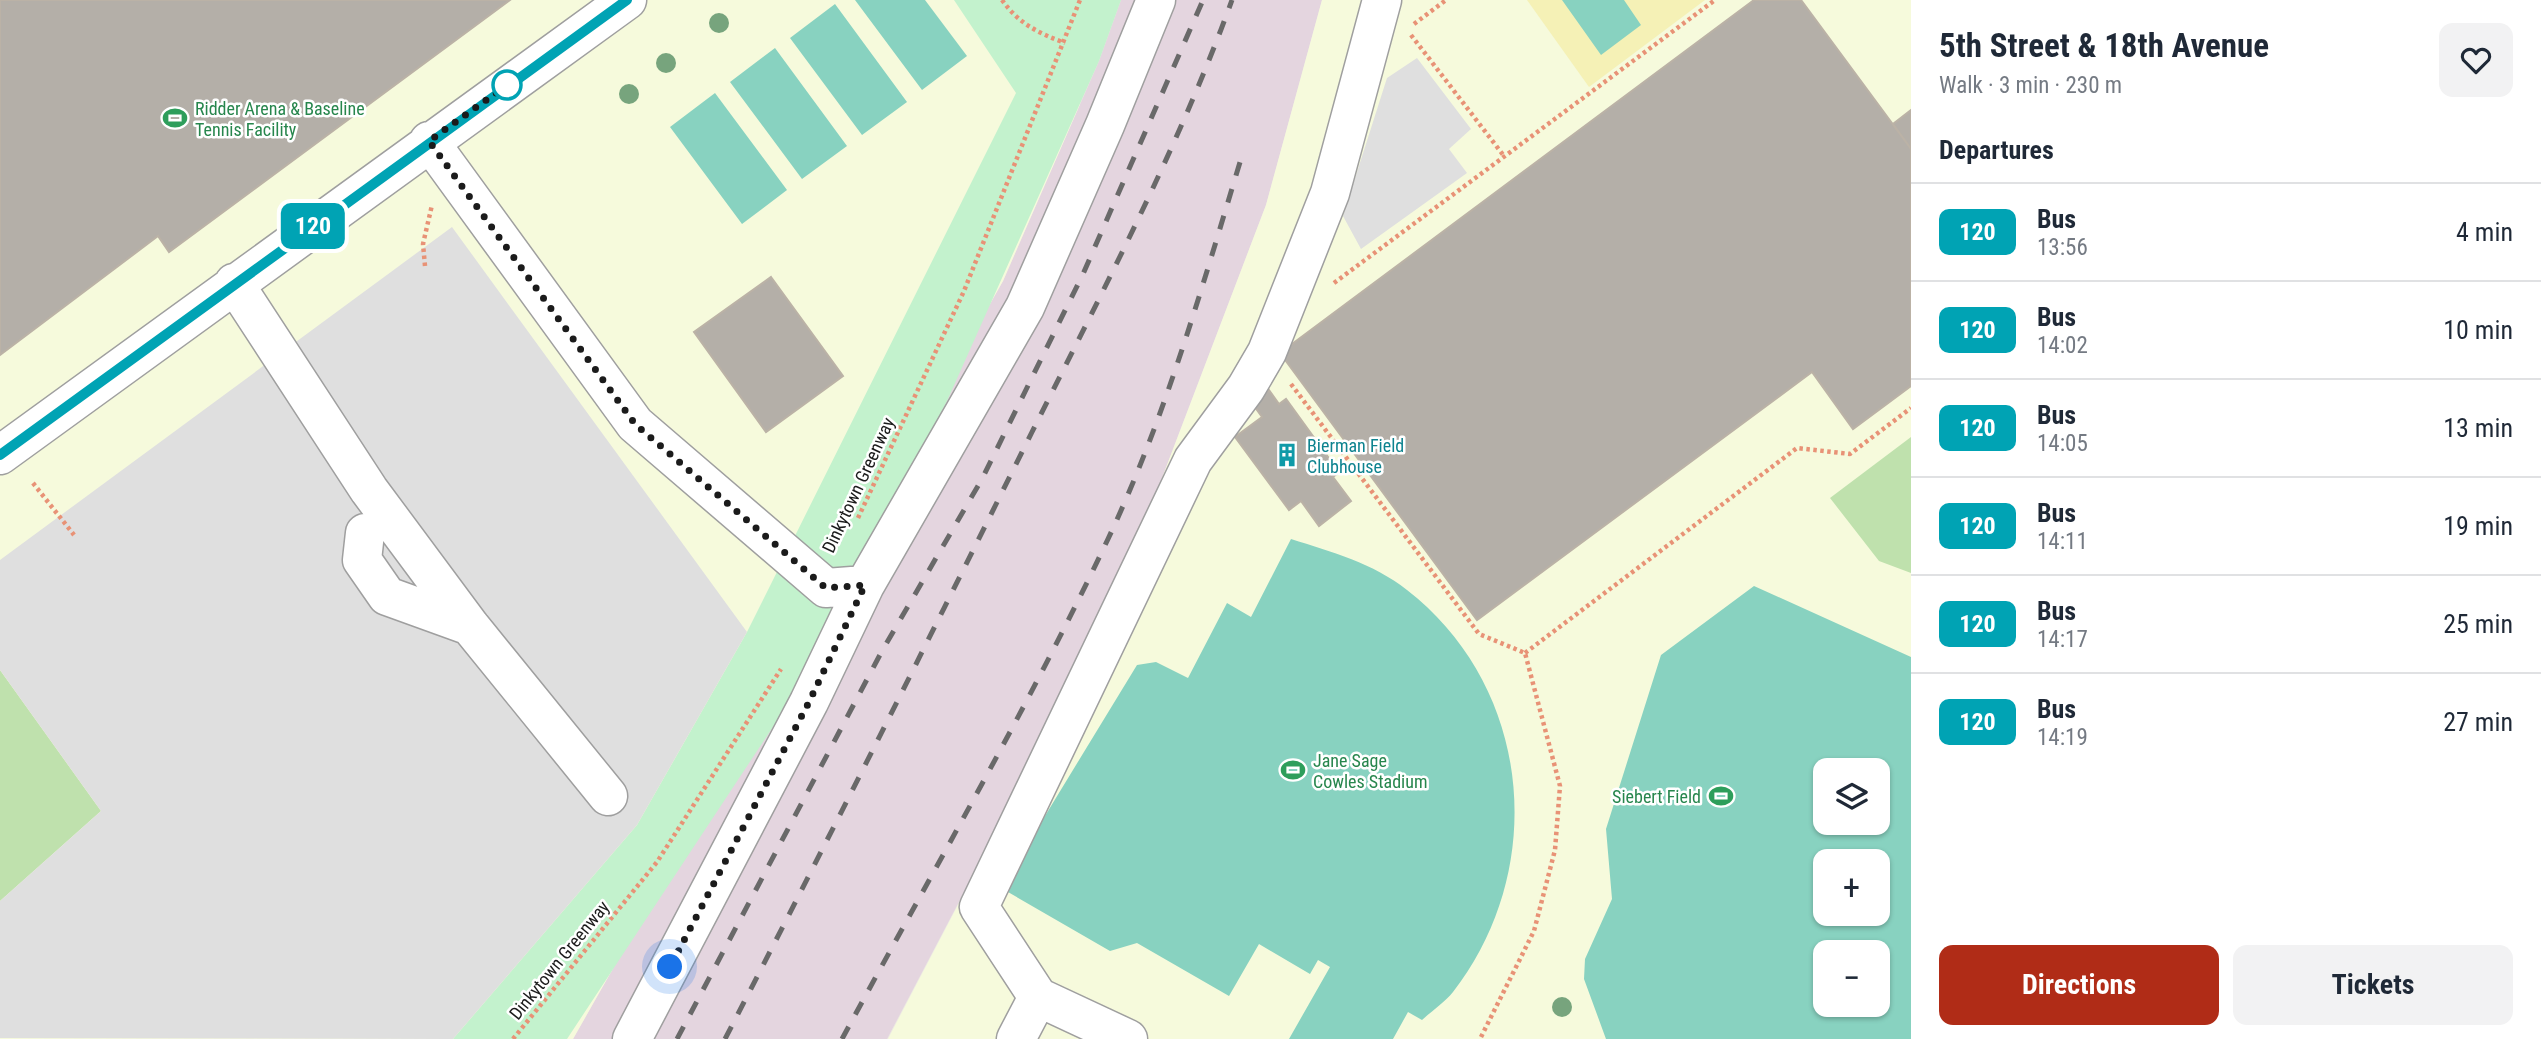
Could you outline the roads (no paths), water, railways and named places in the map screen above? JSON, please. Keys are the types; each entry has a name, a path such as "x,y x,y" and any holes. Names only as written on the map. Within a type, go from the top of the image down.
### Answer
{"street":[{"path":"0,455 429,141 627,0"},
{"path":"632,1039 809,702 865,585 1025,307 1105,125 1156,0"},
{"path":"1128,1039 1038,997 979,907 1193,460 1246,388 1267,352 1329,193 1382,0"},
{"path":"429,141 635,424 826,588 865,585"},
{"path":"234,284 369,490 416,516 448,555 470,626 608,796"},
{"path":"369,490 365,533 427,610 470,626"},
{"path":"1017,1039 1038,997"}],"railway":[{"path":"677,1039 882,651 982,479 1083,274 1203,0"},
{"path":"725,1039 1112,272 1164,165 1232,0"},
{"path":"842,1039 1012,728 1108,539 1149,444 1199,297 1244,149"}],"place":[{"name":"Ridder Arena & Baseline Tennis Facility","path":"175,118"},
{"name":"Bierman Field Clubhouse","path":"1287,455"},
{"name":"Jane Sage Cowles Stadium","path":"1293,770"},
{"name":"Siebert Field","path":"1721,796"}]}
